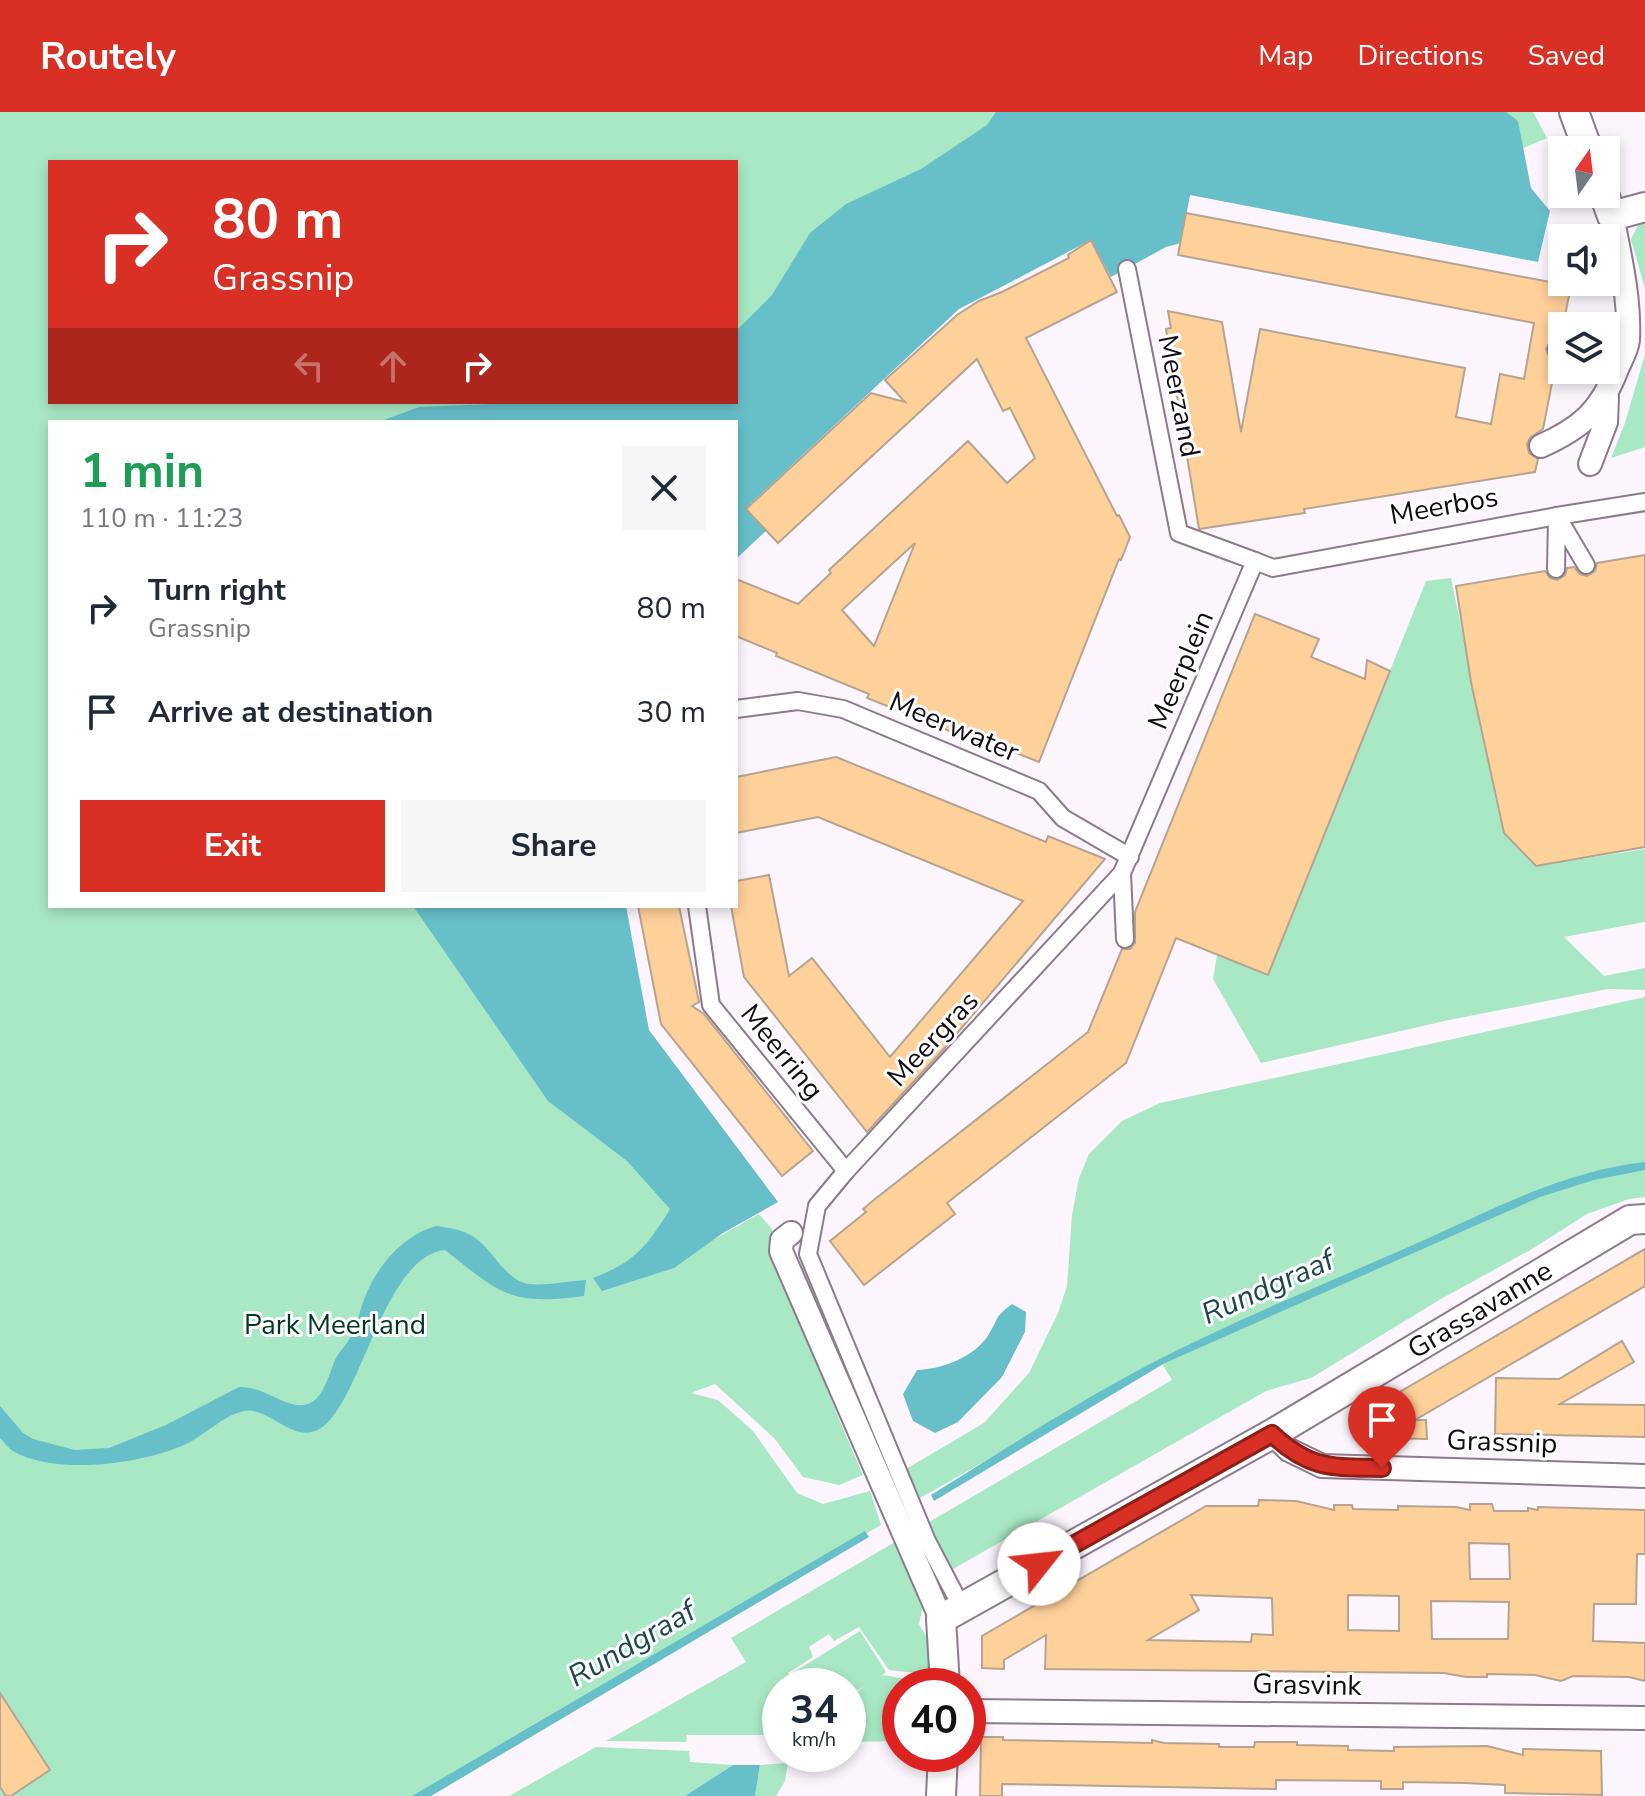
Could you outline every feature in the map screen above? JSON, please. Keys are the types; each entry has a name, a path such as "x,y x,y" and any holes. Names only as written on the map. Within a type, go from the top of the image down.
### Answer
{"street":[{"path":"1574,112 1583,136"},
{"path":"1620,206 1645,207"},
{"path":"1609,208 1624,289 1628,342 1620,352"},
{"name":"Meerzand","path":"1127,269 1179,533 1255,561"},
{"path":"1590,464 1606,422 1609,384"},
{"path":"1541,446 1583,421 1607,397"},
{"name":"Meerbos","path":"1255,561 1273,568 1645,502"},
{"path":"1557,516 1586,565"},
{"path":"1556,569 1557,516"},
{"name":"Meerplein","path":"1122,873 1255,561"},
{"name":"Meerwater","path":"738,709 798,701 843,709 1039,791 1063,818 1130,857"},
{"path":"1122,873 1125,939"},
{"name":"Meergras","path":"951,1613 917,1517 808,1254 817,1206 1122,873"},
{"name":"Meerring","path":"697,908 711,1005 846,1171"},
{"name":"Grassavanne","path":"951,1613 1272,1434 1630,1220 1645,1219"},
{"path":"791,1233 782,1240 781,1251 951,1613 944,1633 945,1668"},
{"name":"Grassnip","path":"1272,1434 1289,1450 1322,1466 1645,1476"},
{"name":"Grasvink","path":"986,1711 1645,1718"},
{"path":"941,1796 942,1772"}],"green space":[{"name":"Park Meerland","path":"0,112 1533,112 1547,138 1495,160 1264,115 735,420 48,420 48,908 470,908 713,1240 759,1214 772,1229 772,1249 863,1475 839,1485 803,1477 774,1438 715,1384 691,1393 718,1400 753,1431 797,1493 823,1504 870,1491 881,1525 416,1796 0,1796"},
{"path":"1645,220 1645,289 1631,239 1638,225"},
{"path":"1645,354 1645,447 1611,458 1625,423"},
{"path":"1451,578 1504,833 1537,866 1645,849 1645,922 1564,937 1604,976 1645,968 1645,990 1608,989 1449,1020 1261,1063 1213,979 1217,955 1268,974 1426,581"},
{"path":"1645,997 1645,1197 1629,1199 1587,1214 1311,1378 1266,1391 918,1589 924,1600 919,1624 932,1646 934,1668 888,1668 859,1627 834,1641 829,1634 809,1647 813,1657 796,1668 762,1668 762,1735 687,1735 686,1742 606,1741 746,1662 731,1638 1172,1380 1161,1362 920,1498 906,1469 984,1423 1029,1373 1058,1313 1067,1286 1072,1215 1079,1178 1089,1154 1122,1121 1160,1103"},
{"path":"860,1631 883,1668 882,1741 866,1742 866,1668 801,1668"},
{"path":"596,1747 689,1751 690,1762 733,1765 685,1796 509,1796"},
{"path":"760,1765 762,1772 786,1772 776,1796 755,1796"}],"water":[{"path":"996,112 1506,112 1518,121 1531,188 1550,211 1538,262 1190,195 1181,243 1166,247 1111,277 1091,240 959,309 747,507 767,530 738,557 738,420 383,420 419,407 738,404 738,329 772,295 810,233 846,204 921,169 987,125"},
{"path":"414,908 626,908 649,1030 778,1202 723,1233 674,1268 602,1291 593,1278 619,1266 639,1251 670,1209 627,1161 548,1101"},
{"path":"1645,1162 1645,1170 1594,1180 1540,1197 1165,1363 934,1501 931,1495 1093,1396 1213,1333 1526,1194 1584,1174"},
{"path":"437,1226 473,1237 521,1282 542,1284 586,1280 584,1296 539,1299 508,1293 494,1287 445,1250 425,1258 407,1274 378,1325 341,1405 317,1430 306,1433 296,1431 265,1415 244,1411 168,1451 123,1462 75,1465 31,1459 13,1451 0,1438 0,1406 23,1433 33,1439 75,1450 109,1448 166,1425 239,1387 248,1387 292,1404 308,1404 319,1396 336,1358 353,1332 370,1285 384,1263 414,1236"},
{"path":"1012,1304 1026,1312 1025,1332 1002,1377 958,1422 935,1433 913,1421 903,1394 917,1370 948,1364 976,1349 999,1315"},
{"path":"865,1531 869,1537 431,1796 412,1796"},
{"path":"733,1765 760,1765 755,1796 685,1796"}],"building":[{"path":"1186,213 1548,282 1548,296 1569,296 1566,312 1548,312 1546,349 1548,384 1552,384 1543,429 1527,444 1529,453 1538,459 1535,472 1199,529 1166,329 1171,328 1168,311 1222,322 1241,432 1260,329 1465,368 1456,417 1491,424 1500,374 1524,379 1534,323 1178,255"},
{"path":"1091,240 1117,292 1026,338 1130,537 1039,762 1014,752 1012,756 867,698 869,694 738,637 738,580 798,604 831,573 829,570 968,441 1007,483 1035,458 1010,408 1003,411 977,359 778,543 746,509 871,393 905,402 885,380 957,315 979,301 1069,258 1068,255","holes":["915,543 874,646 842,610"]},
{"path":"1645,555 1645,847 1536,866 1504,833 1471,682 1456,586 1545,571 1550,578 1557,580 1565,575 1567,568 1574,567 1587,576 1595,571 1597,563"},
{"path":"1255,614 1319,639 1311,657 1365,679 1367,660 1390,671 1268,975 1176,938 1126,1063 947,1203 955,1214 864,1285 830,1241 866,1212 863,1209 875,1199 1088,1032 1122,949 1130,949 1135,943 1135,912"},
{"path":"836,757 1046,842 1048,836 1105,859 942,1051 867,1132 744,977 731,908 738,908 738,881 769,875 789,976 812,958 890,1057 1023,901 818,817 738,833 738,777"},
{"path":"638,908 679,908 699,1002 692,1006 704,1014 813,1151 782,1176 661,1024"},
{"path":"1645,1249 1645,1286 1415,1420 1426,1420 1427,1439 1383,1438 1384,1401"},
{"path":"1622,1341 1634,1362 1560,1404 1645,1405 1645,1437 1495,1434 1496,1378 1559,1379"},
{"path":"1259,1500 1296,1501 1334,1510 1334,1505 1352,1505 1353,1509 1398,1510 1398,1506 1470,1510 1470,1504 1492,1504 1494,1511 1528,1511 1528,1508 1538,1510 1538,1507 1645,1510 1645,1554 1637,1554 1636,1604 1594,1604 1593,1641 1645,1643 1645,1681 1629,1677 1573,1676 1561,1681 1535,1675 1466,1677 1444,1673 1045,1669 1046,1635 1004,1660 1004,1669 982,1668 982,1636 1206,1506 1258,1506","holes":["1469,1543 1509,1544 1510,1579 1470,1579","1191,1595 1272,1598 1273,1635 1252,1634 1251,1642 1148,1640 1199,1610","1348,1595 1399,1596 1399,1631 1348,1630","1431,1601 1509,1602 1508,1639 1432,1639"]},
{"path":"0,1693 50,1770 11,1796 6,1796 0,1787"},
{"path":"986,1737 1152,1743 1152,1740 1219,1744 1219,1747 1254,1747 1255,1742 1297,1742 1297,1745 1348,1746 1348,1750 1394,1751 1394,1747 1487,1746 1523,1755 1523,1749 1601,1751 1602,1795 1505,1793 1505,1785 1465,1783 1403,1782 1403,1789 1381,1789 1381,1781 1276,1780 1276,1789 1002,1784 1002,1796 980,1796 980,1772 986,1772"}],"route":[{"path":"1039,1564 1272,1434 1289,1450 1322,1466 1382,1468"}],"water label":[{"name":"Rundgraaf","path":"1268,1287"},
{"name":"Rundgraaf","path":"632,1644"}]}
